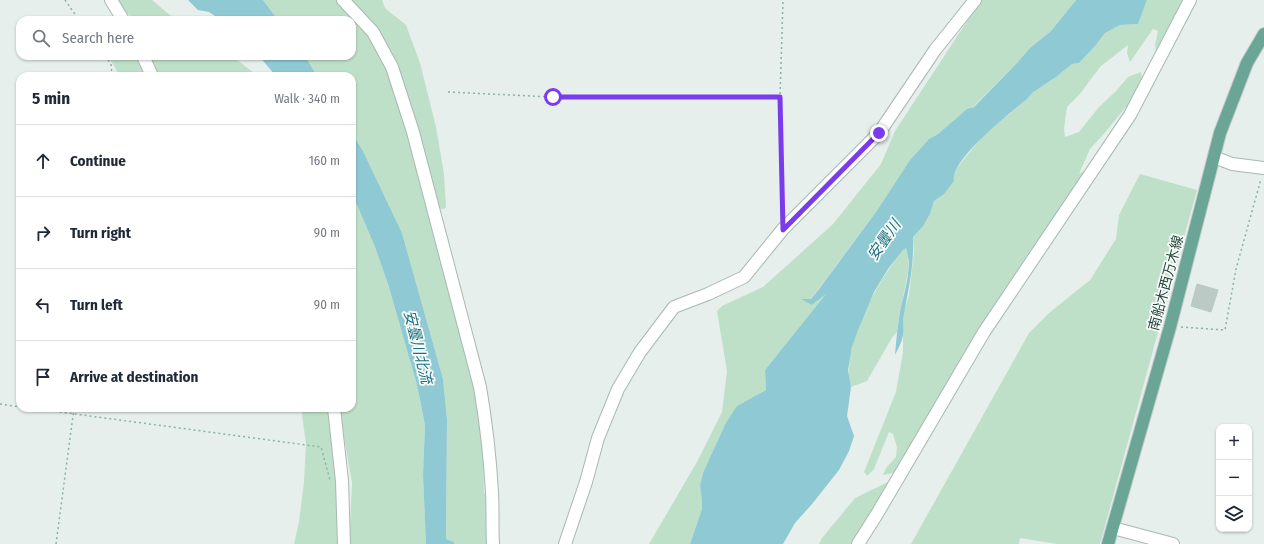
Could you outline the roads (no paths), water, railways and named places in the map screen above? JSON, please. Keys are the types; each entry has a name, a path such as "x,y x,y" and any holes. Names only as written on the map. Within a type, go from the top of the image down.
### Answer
{"main road":[{"name":"南船木西万木線","path":"1108,544 1170,326 1220,133 1247,63 1264,34"}],"street":[{"path":"111,0 121,16"},
{"path":"343,0 373,32 392,67 413,132 480,387 490,463 493,544"},
{"path":"565,544 586,482 598,438 618,389 640,352 674,307 708,294 744,277 783,230 879,133 935,50 975,0"},
{"path":"858,544 984,332 1130,115 1190,0"},
{"path":"145,60 150,72"},
{"path":"1214,157 1232,164 1264,168"},
{"path":"334,412 342,482 344,544"},
{"path":"1113,528 1173,544"}],"water":[{"path":"188,0 263,0 275,16 215,16 209,12 198,10"},
{"name":"安曇川","path":"1076,0 1147,0 1138,24 1120,25 1105,33 1079,63 1072,64 1032,93 983,137 961,162 955,173 954,181 944,194 934,201 930,214 923,226 913,237 912,267 903,317 903,335 895,355 900,310 907,283 909,265 906,248 888,269 874,292 852,347 848,370 851,387 847,416 854,436 849,451 839,470 795,523 783,544 690,544 702,509 700,485 703,473 726,423 737,406 766,390 765,370 826,294 812,305 801,299 811,299 819,289 876,212 910,160 929,139 938,134 967,109 974,107 1030,48 1051,31"},
{"path":"262,60 307,60 315,72 273,72"},
{"name":"安曇川北流","path":"356,140 363,151 402,233 443,379 447,419 446,539 454,542 454,544 426,544 423,475 425,425 417,385 388,284 375,247 356,202"}]}
